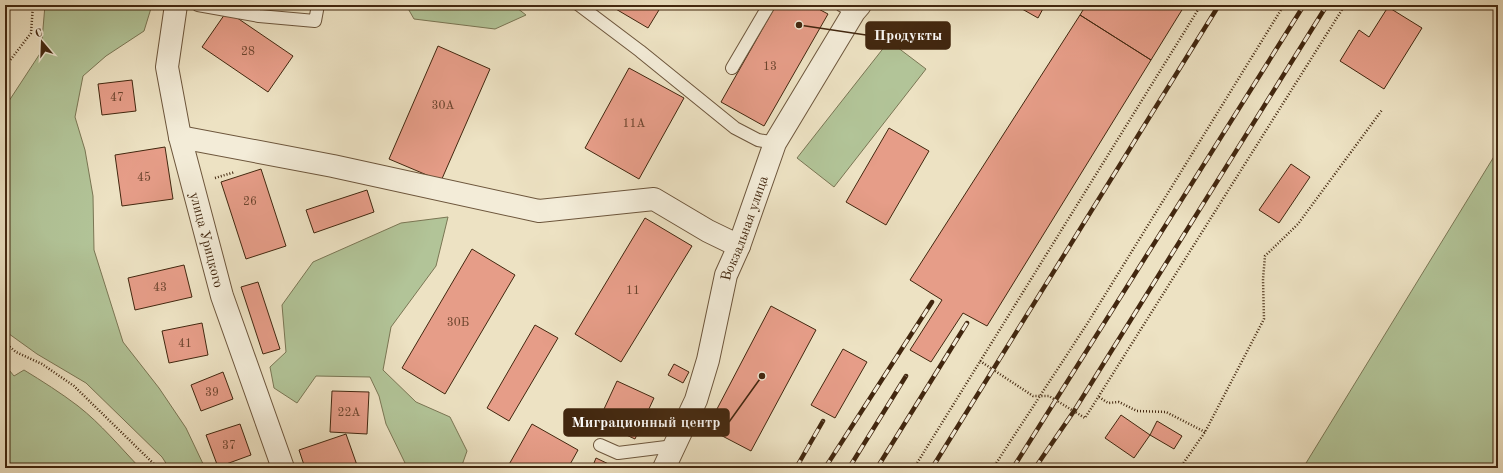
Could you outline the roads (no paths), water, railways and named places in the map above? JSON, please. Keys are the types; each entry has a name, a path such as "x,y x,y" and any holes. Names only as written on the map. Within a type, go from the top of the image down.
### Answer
{"street":[{"name":"улица Урицкого","path":"176,5 167,67 180,137 222,296 283,468"},
{"name":"Вокзальная улица","path":"664,468 696,400 708,360 726,275 739,246 775,143 852,7"},
{"path":"180,137 333,166 539,211 654,199 708,231 739,246"}],"lane":[{"path":"198,5 259,16 315,21 318,5"},
{"path":"579,5 640,51 735,128 758,140 775,143"},
{"path":"732,68 769,5"},
{"path":"600,445 618,453 674,446"}],"railway":[{"path":"932,468 1219,5"},
{"path":"1013,468 1304,5"},
{"path":"1035,468 1074,411 1327,5"},
{"path":"825,468 932,302"},
{"path":"877,468 967,323"},
{"path":"849,468 906,376"},
{"path":"796,468 823,421"}],"place":[{"name":"Продукты","path":"799,25"},
{"name":"Миграционный центр","path":"762,376"}]}
